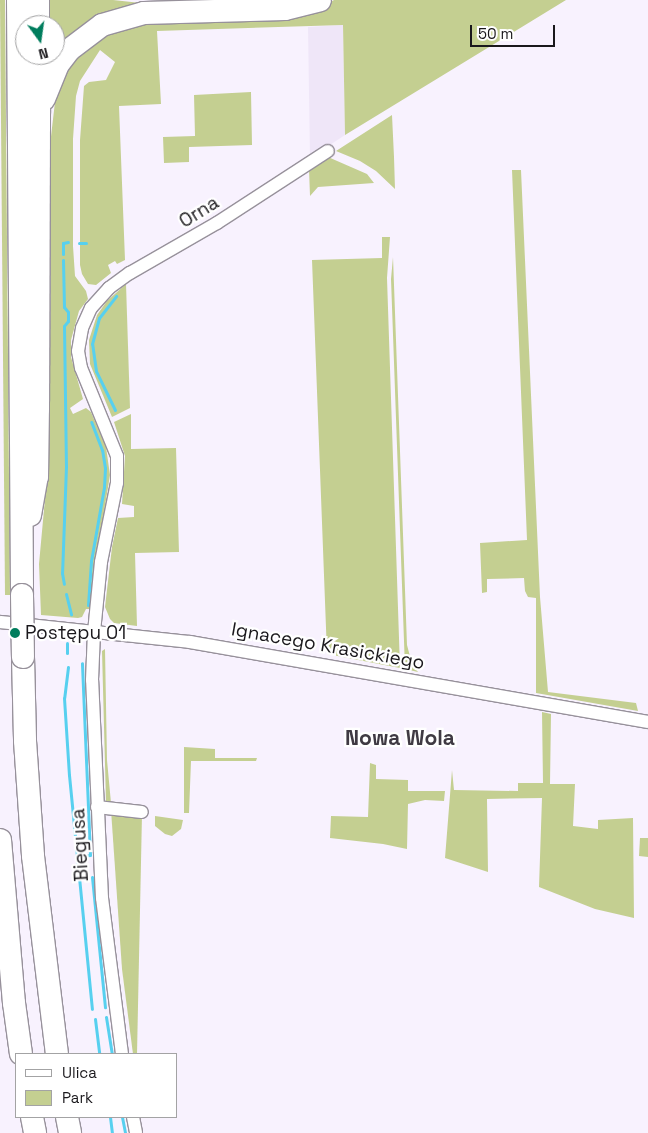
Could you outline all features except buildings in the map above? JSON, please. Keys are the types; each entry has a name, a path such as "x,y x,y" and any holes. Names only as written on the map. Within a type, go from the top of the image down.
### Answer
{"highway":[{"path":"18,0 24,741 33,856 57,1053"},
{"path":"38,0 38,15"},
{"path":"40,114 57,66 69,50 102,25 144,13 285,10 320,0"},
{"path":"22,560 37,477 39,65"},
{"path":"0,840 10,965 21,1053"},
{"path":"32,1118 35,1133"},
{"path":"67,1118 70,1133"}],"street":[{"name":"Orna","path":"91,308 109,288 130,273 218,224 328,151"},
{"name":"Biegusa","path":"91,308 82,328 79,359 84,378 113,444 117,456 118,476 102,554 94,632 92,680 102,898 122,1053"},
{"name":"Ignacego Krasickiego","path":"0,622 178,641 241,650 648,722"},
{"path":"97,807 142,812"},
{"path":"133,1118 136,1133"}],"shaded area":[{"path":"343,25 345,135 310,158 308,27"}],"green space":[{"path":"0,0 5,0 10,595 5,595"},
{"path":"42,0 113,0 150,4 133,9 65,53 65,15 43,15"},
{"path":"334,0 566,0 345,135 343,25 157,31 161,104 119,106 125,260 117,264 115,261 108,265 111,273 96,285 88,284 82,274 80,265 80,140 84,86 89,82 106,80 115,62 100,50 80,81 76,96 73,139 73,246 75,276 86,291 88,299 79,311 71,340 71,357 83,399 70,408 73,414 86,408 91,412 106,447 110,475 96,562 92,609 86,609 82,617 78,618 41,615 39,564 48,466 51,276 50,145 55,102 69,64 95,39 138,24 323,6"},
{"path":"251,92 252,145 189,147 189,162 164,163 163,137 195,136 194,95"},
{"path":"392,115 395,189 376,171 360,161 336,151"},
{"path":"328,157 367,174 374,183 318,187 310,196 309,169"},
{"path":"512,170 521,170 540,597 548,692 636,703 638,711 536,693 536,598 528,597 525,591 524,578 487,579 487,592 482,593 480,543 527,540"},
{"path":"382,237 390,237 387,278 400,668 327,654 312,260 382,258"},
{"path":"393,257 407,645 412,664 418,672 405,669 391,279"},
{"path":"126,284 130,408 112,417 90,364 89,340 97,315 107,301"},
{"path":"131,414 131,449 176,448 179,552 135,553 137,626 114,623 110,619 105,607 112,547 118,518 134,517 134,506 122,504 125,456 114,422"},
{"path":"105,649 107,760 111,803 106,802 102,651"},
{"path":"542,712 551,714 550,784 575,784 573,826 598,829 598,820 633,818 634,918 595,909 539,887 542,798 487,799 488,872 445,858 452,770 454,790 518,791 518,783 543,783"},
{"path":"184,747 215,749 215,758 257,758 256,761 191,761 189,813 184,813"},
{"path":"370,763 376,765 376,779 408,780 408,791 445,791 444,801 425,800 408,804 407,849 383,844 330,838 331,816 368,817"},
{"path":"111,810 142,814 137,1053 133,1053 122,969"},
{"path":"155,816 183,820 181,829 172,836 165,834 155,826"},
{"path":"640,838 648,838 648,857 639,856"}],"waterway":[{"path":"63,254 63,243 68,242"},
{"path":"79,243 86,243"},
{"path":"63,260 64,307 68,312 68,321 64,326 66,466 62,573 64,584"},
{"path":"115,410 96,371 92,344 99,318 116,296"},
{"path":"88,605 91,561 104,487 105,468 102,450 91,422"},
{"path":"66,594 71,614"},
{"path":"67,643 67,653"},
{"path":"77,857 90,855 82,663"},
{"path":"68,667 64,698 69,775 92,1009"},
{"path":"92,877 105,1007"},
{"path":"106,1017 112,1053"},
{"path":"95,1019 99,1053"},
{"path":"110,1118 112,1133"},
{"path":"122,1118 125,1133"}],"place":[{"name":"Postępu 01","path":"15,633"}],"district":[{"name":"Nowa Wola","path":"400,738"}]}
